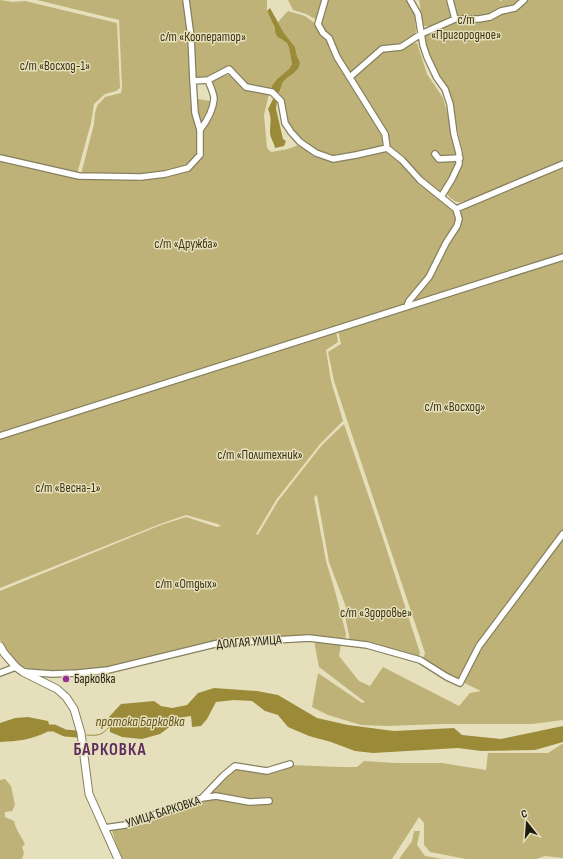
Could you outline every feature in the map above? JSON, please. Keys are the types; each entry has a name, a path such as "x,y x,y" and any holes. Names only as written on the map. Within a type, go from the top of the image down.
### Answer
{"main road":[{"path":"0,646 16,667 57,689 66,697 74,709 81,733 89,794 118,859"}],"street":[{"path":"0,158 79,176 147,177 188,168 200,155 200,130 195,113 191,37 186,0"},
{"path":"325,0 318,24 323,33 329,38 337,57 385,134 386,148 402,160 420,180 456,209 459,219 457,226 446,243 429,277 409,301 407,306"},
{"path":"410,0 418,14 420,34 427,57 437,78 445,89 450,104 454,134 460,158 460,164 441,197"},
{"path":"450,0 455,19"},
{"path":"350,77 382,49 401,47 420,34 455,19 479,19 490,17 501,10 515,8 524,0"},
{"path":"193,81 208,80 229,69 246,87 272,92 281,101 285,124 300,142 316,153 333,159 356,156 386,148"},
{"path":"200,130 207,120 214,97 208,80"},
{"path":"435,154 438,159 460,158"},
{"path":"456,209 563,164"},
{"path":"0,436 563,257"},
{"name":"ДОЛГАЯ УЛИЦА","path":"23,672 52,674 93,672 108,670 223,642 309,638 367,645 420,660 447,677 460,683 479,646 563,534"},
{"path":"0,673 16,667"},
{"path":"202,798 235,766 266,771 290,764"},
{"name":"УЛИЦА БАРКОВКА","path":"104,828 125,825 202,798 216,796 248,802 269,801"}],"green space":[{"name":"с/т «Восход-1»","path":"0,0 13,2 25,1 117,23 120,88 116,91 105,94 94,104 91,123 77,174 0,156"},
{"name":"с/т «Дружба»","path":"37,0 267,0 267,11 275,28 275,32 277,37 287,43 292,64 289,69 277,79 271,87 269,94 264,115 267,148 271,152 293,147 304,140 292,130 287,123 284,101 279,93 283,82 294,73 300,62 295,47 284,33 278,22 288,11 305,16 316,24 326,36 328,33 320,24 328,0 415,0 415,35 403,43 386,46 397,51 402,50 410,44 417,43 427,74 443,98 461,155 463,153 449,94 436,69 425,42 424,34 442,27 423,26 419,0 500,0 501,2 502,0 563,0 563,255 0,433 0,161 80,178 94,124 97,106 105,97 121,93 119,20","holes":["228,66 236,74 223,76 211,82 216,102 192,98 192,79 206,77","498,189 455,211 438,197 443,191 454,201 461,202"]},
{"path":"288,0 324,0 317,20 306,14 293,10"},
{"name":"с/т «Восход»","path":"563,260 563,720 532,724 361,725 328,715 312,707 318,673 362,703 365,702 319,667 315,641 341,645 339,656 359,681 370,686 383,667 459,706 470,693 481,691 454,678 423,660 425,653 334,381 328,352 341,344 338,330"},
{"path":"336,331 338,342 326,350 331,381 343,421 320,444 276,500 256,534 258,535 278,501 322,445 344,424 384,541 420,653 419,656 350,640 345,616 346,607 329,562 317,495 314,497 326,561 346,634 345,639 309,635 265,639 223,640 106,668 82,670 42,670 28,669 21,666 9,654 0,640 0,591 161,525 186,517 217,527 221,526 186,515 0,588 0,439"},
{"path":"562,744 563,858 545,856 536,859 466,859 430,852 424,845 424,823 419,817 392,859 121,859 112,831 150,823 155,818 190,805 213,799 212,791 236,769 267,773 289,765 357,767 364,761 442,763 486,770 488,753 548,753"},
{"path":"5,779 11,786 15,805 12,811 5,812 5,817 14,821 25,844 22,847 24,853 22,859 0,859 0,780"},
{"path":"414,831 420,831 417,845 425,856 443,859 399,859 412,841"}],"water":[{"path":"270,8 284,33 295,47 300,62 299,67 294,73 283,82 279,93 271,87 292,64 287,43 277,37 275,32 275,28 267,11"},
{"path":"274,97 277,101 276,109 283,139 286,141 284,146 275,148 270,134 270,118 268,109"},
{"name":"протока Барковка","path":"214,688 257,691 278,695 317,718 348,725 394,731 454,728 462,735 501,739 563,726 563,742 535,750 481,751 458,748 373,753 355,751 309,736 288,727 278,715 265,711 252,701 234,700 216,702 207,719 201,726 192,727 191,716 178,718 160,734 142,739 122,737 110,732 109,717 121,704 154,701 161,706 172,708 187,705 198,693"},
{"path":"28,717 48,721 49,724 47,732 24,740 0,742 0,723 15,718"}],"waterway":[{"path":"87,735 100,734 109,727"},
{"path":"40,728 54,728 65,733 77,734"}],"place":[{"name":"Барковка","path":"66,679"}],"district":[{"name":"БАРКОВКА","path":"110,750"}],"park label":[{"name":"с/т «Пригородное»","path":"466,28"},
{"name":"с/т «Кооператор»","path":"203,37"},
{"name":"с/т «Политехник»","path":"260,455"},
{"name":"с/т «Весна-1»","path":"68,488"},
{"name":"с/т «Отдых»","path":"186,584"},
{"name":"с/т «Здоровье»","path":"376,613"}]}
